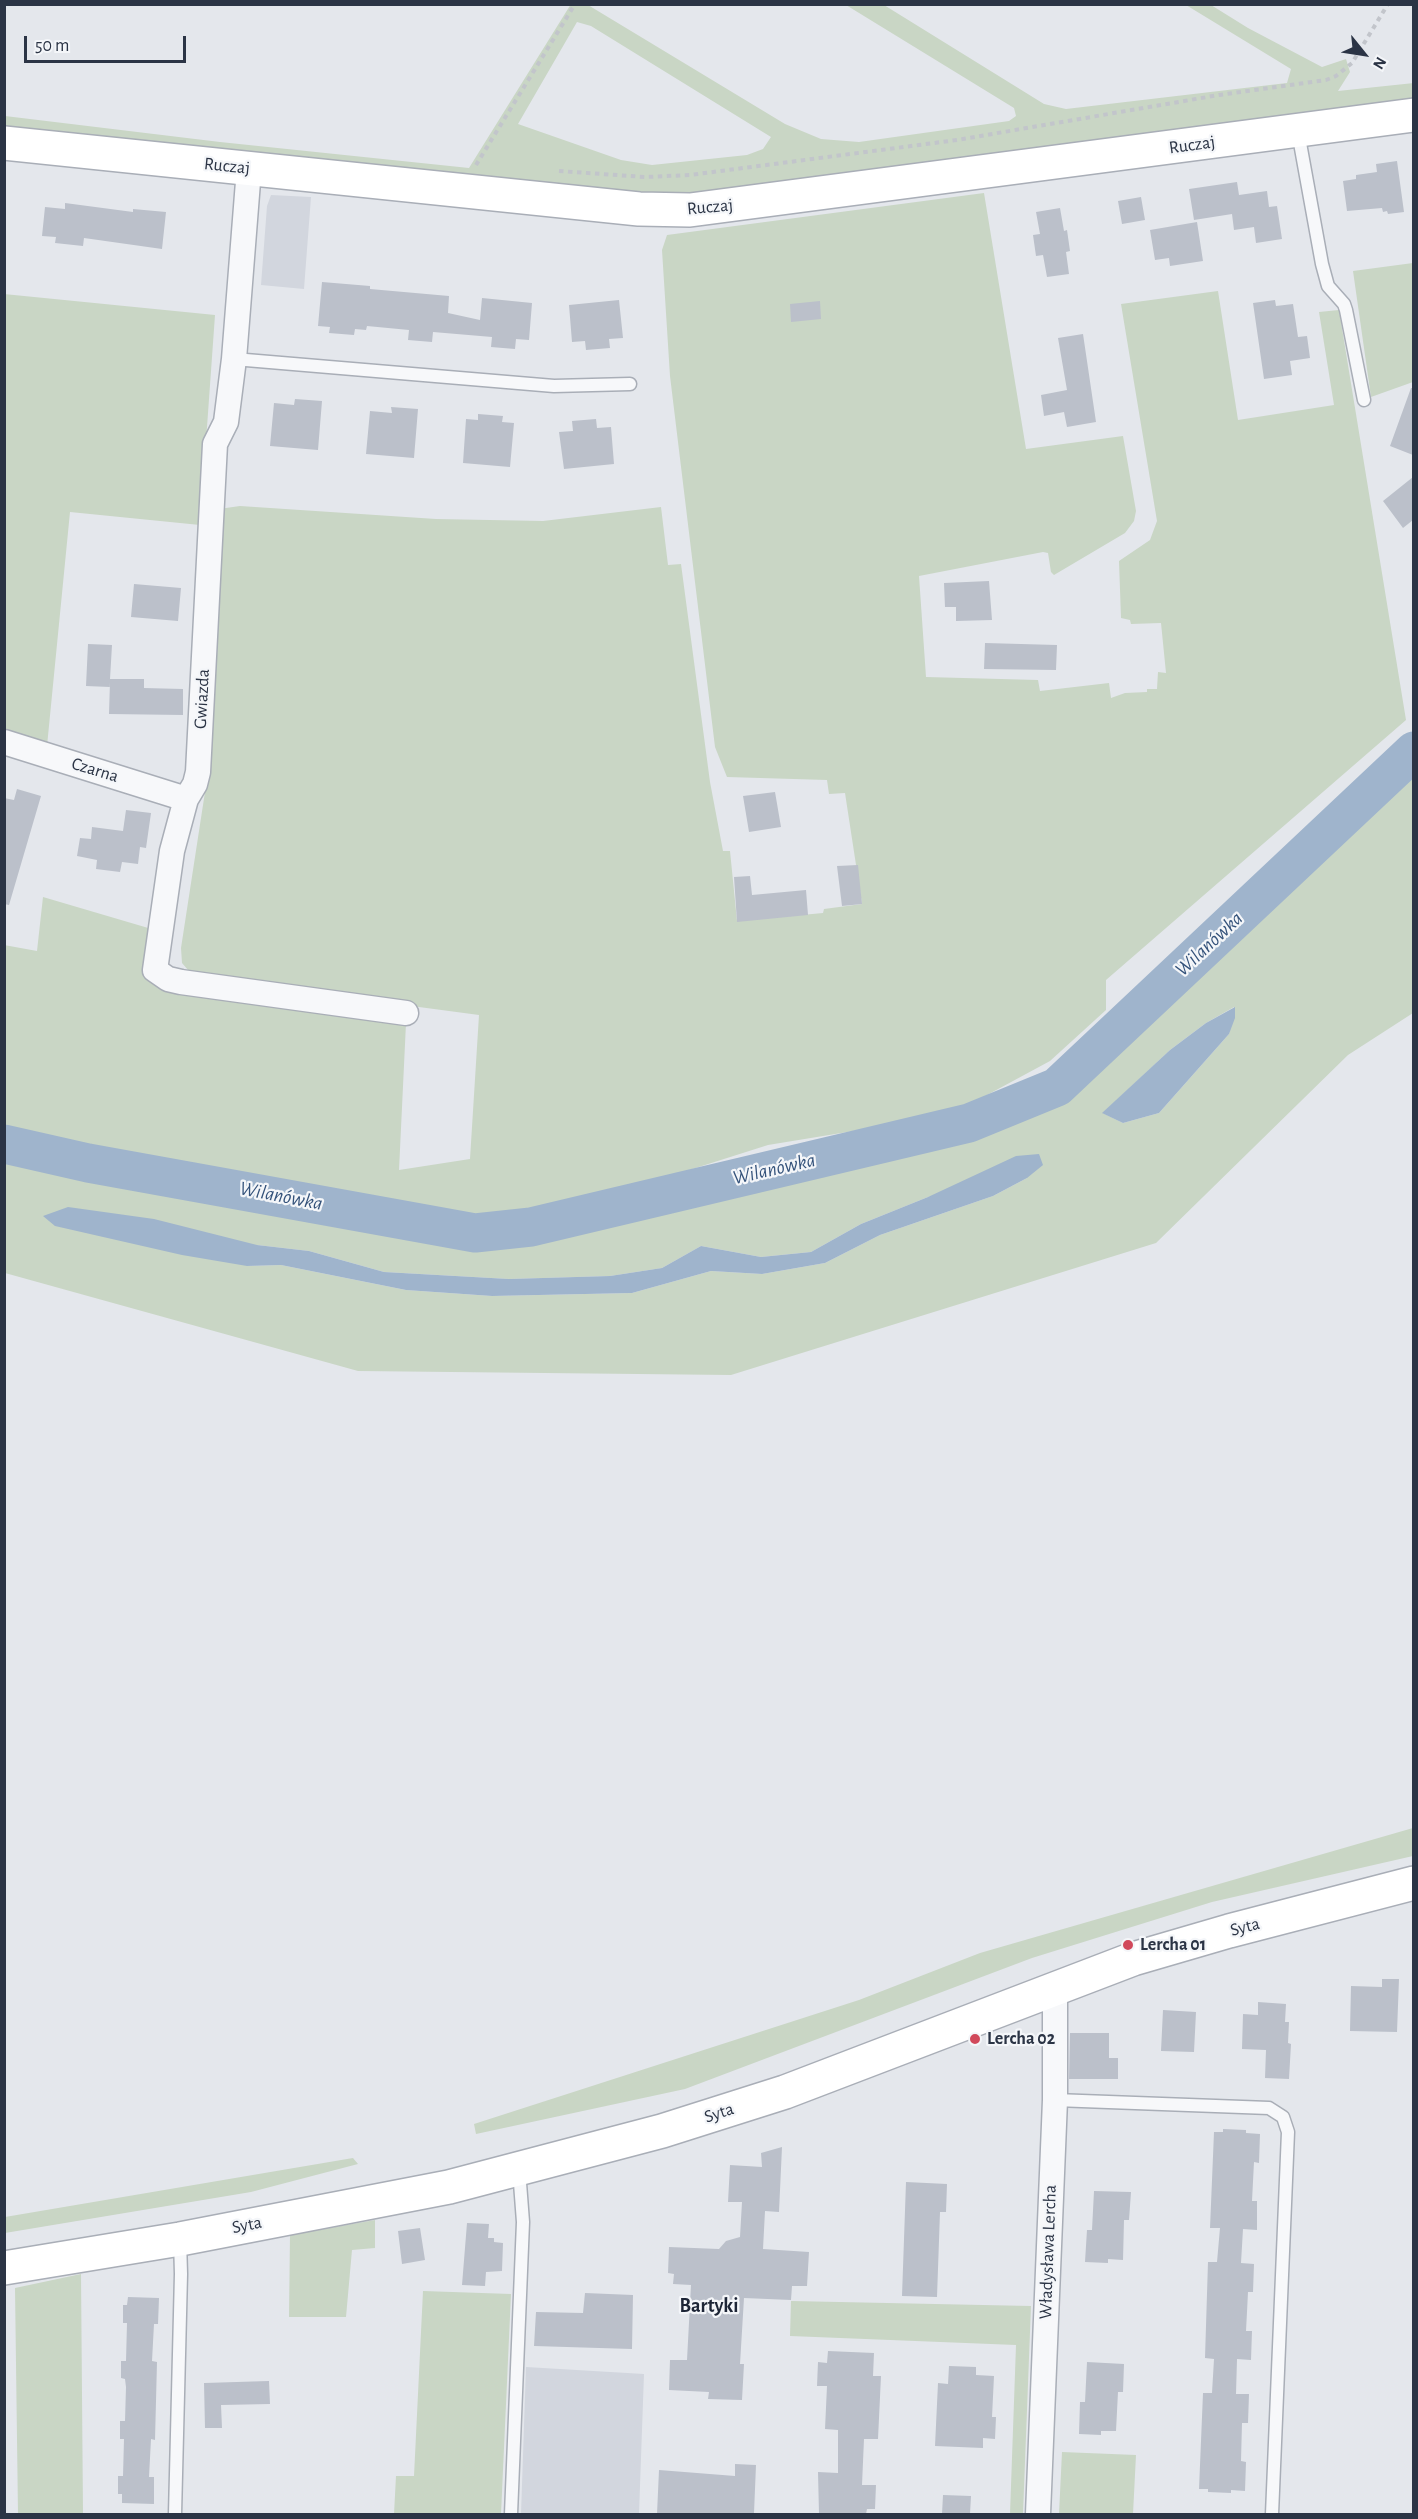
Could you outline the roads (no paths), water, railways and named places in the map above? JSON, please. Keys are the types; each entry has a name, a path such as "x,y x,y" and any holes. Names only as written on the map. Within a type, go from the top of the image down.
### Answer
{"street":[{"name":"Ruczaj","path":"4,143 639,209 704,210 1413,115"},
{"name":"Gwiazda","path":"249,169 234,359 226,422 215,444 198,772 195,784 186,799 172,851 155,970 168,979 406,1013"},
{"name":"Czarna","path":"4,742 186,799"},
{"name":"Syta","path":"4,2268 180,2239 449,2187 662,2131 785,2091 1157,1952 1413,1883"},
{"name":"Władysława Lercha","path":"1038,2514 1055,2100 1055,1989"}],"lane":[{"path":"1298,131 1322,264 1328,286 1344,304 1364,400"},
{"path":"234,359 554,386 630,384"},
{"path":"1055,2100 1269,2108 1283,2117 1288,2132 1272,2514"},
{"path":"511,2514 523,2222 519,2169"},
{"path":"175,2514 180,2239"}],"water":[{"path":"1235,1007 1235,1018 1229,1034 1159,1113 1123,1123 1102,1113 1170,1050 1206,1023"},
{"path":"1039,1154 1043,1165 1027,1178 993,1196 880,1235 825,1263 762,1274 711,1271 632,1293 492,1296 406,1290 281,1265 247,1266 182,1255 55,1226 43,1216 68,1207 154,1219 257,1245 309,1251 384,1272 509,1279 610,1276 662,1268 701,1246 761,1257 811,1252 861,1224 928,1197 1016,1156"}],"waterway":[{"name":"Wilanówka","path":"4,1144 88,1163 475,1233 531,1227 969,1123 1057,1087 1414,751"}],"place":[{"name":"Lercha 01","path":"1128,1945"},
{"name":"Lercha 02","path":"975,2039"}],"district":[{"name":"Bartyki","path":"709,2306"}]}
